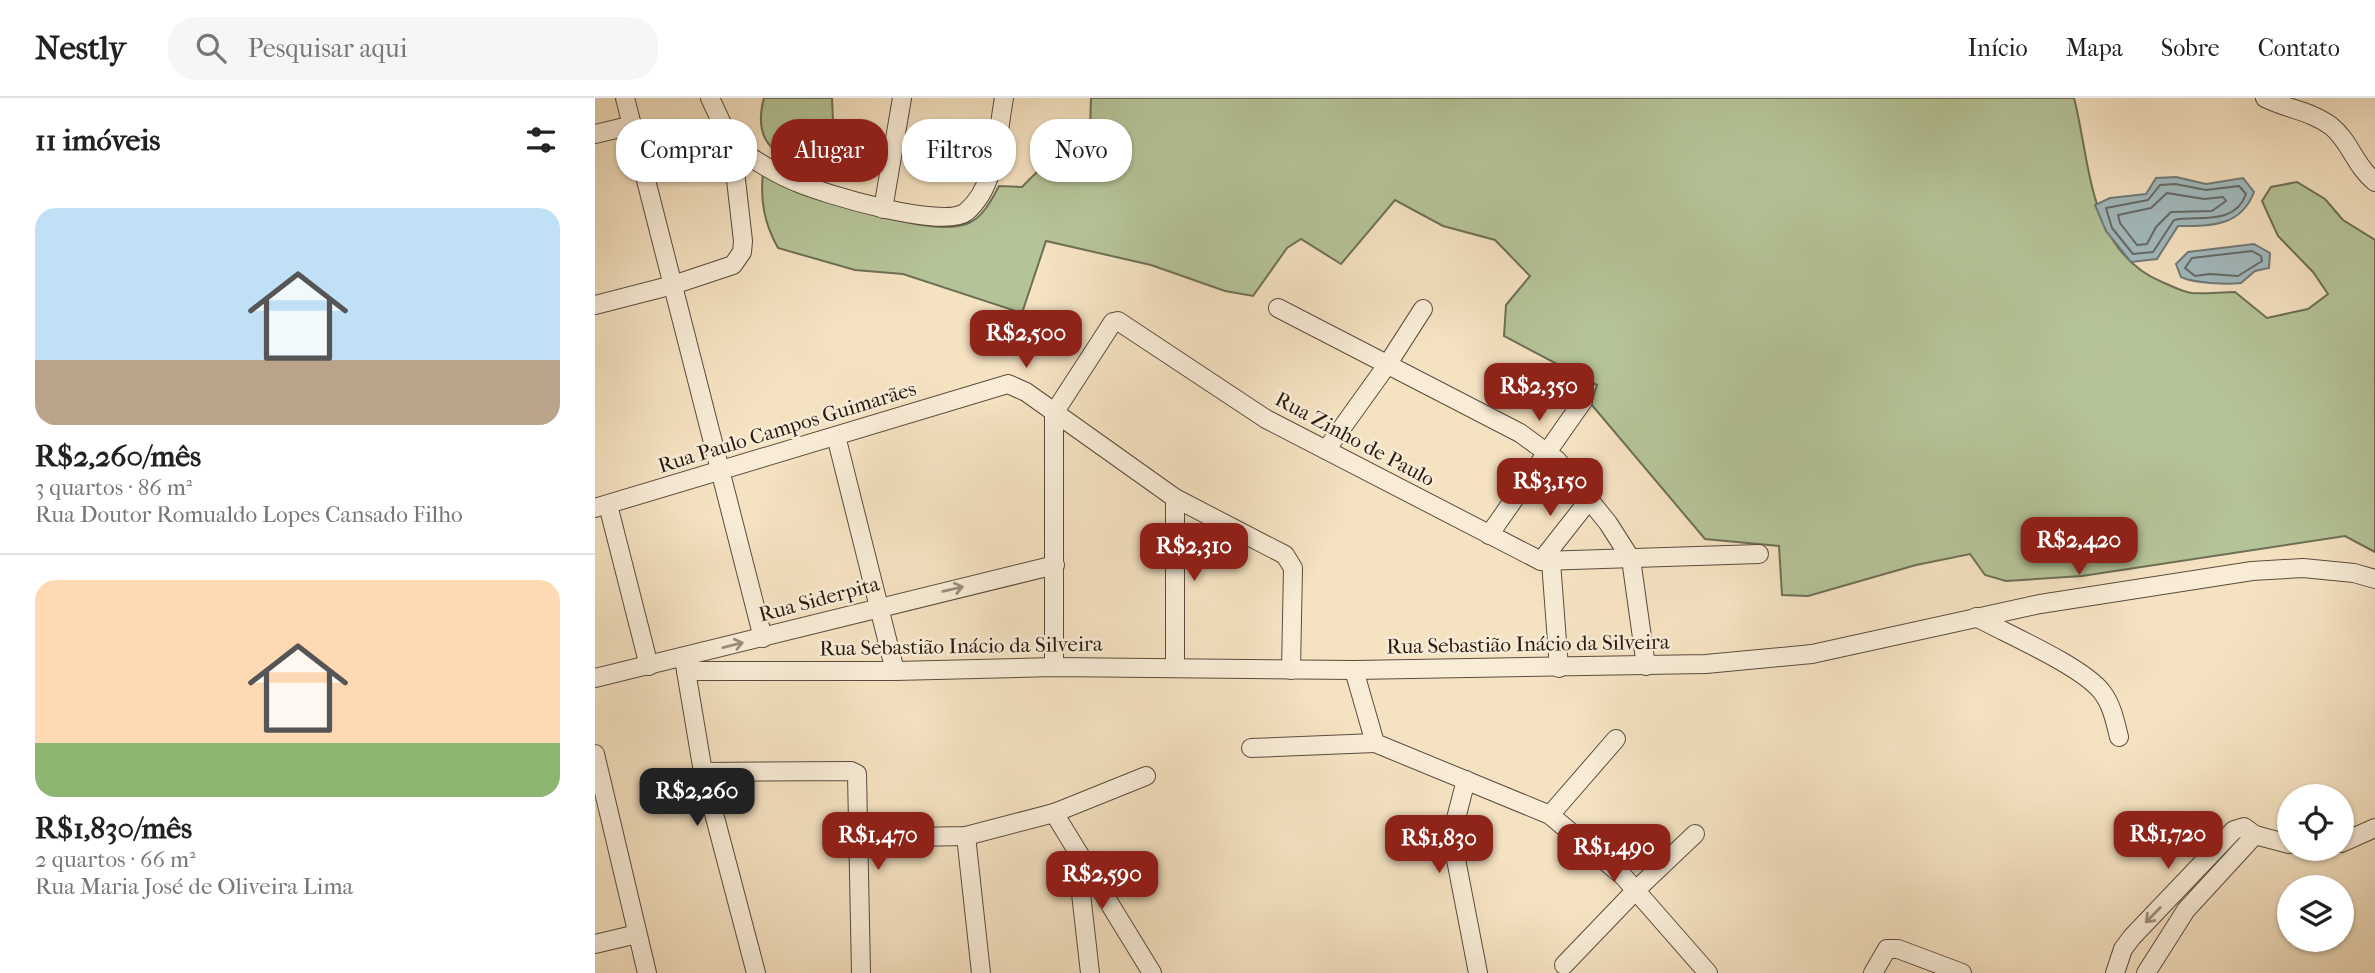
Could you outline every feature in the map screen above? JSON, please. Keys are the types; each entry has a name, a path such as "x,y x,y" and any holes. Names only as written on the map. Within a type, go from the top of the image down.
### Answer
{"street":[{"path":"625,98 631,119"},
{"path":"710,98 719,119"},
{"path":"883,209 902,98"},
{"path":"757,160 796,182 883,209 953,219 965,213 978,199 989,178 1004,98"},
{"path":"2265,98 2313,114 2333,127 2365,174 2375,182"},
{"path":"595,134 616,129"},
{"path":"647,182 723,471 763,638"},
{"path":"595,304 673,285 733,265 742,252 735,182"},
{"path":"1278,308 1520,433 1548,451 1590,500 1631,559 1646,666"},
{"path":"1326,450 1423,309"},
{"name":"Rua Zinho de Paulo","path":"1054,413 1113,322 1124,322 1266,419 1489,535 1546,561 1759,554"},
{"name":"Rua Paulo Campos Guimarães","path":"601,506 998,385 1016,386 1175,498 1285,555 1291,561 1291,670"},
{"path":"1489,535 1583,401"},
{"path":"1054,413 1054,667"},
{"path":"837,436 895,671"},
{"path":"1175,498 1175,667"},
{"path":"1559,668 1546,561 1590,500"},
{"path":"601,506 649,666"},
{"name":"Rua Siderpita","path":"595,678 649,666 685,664 763,638 878,607 1055,565"},
{"name":"Rua Sebastião Inácio da Silveira","path":"685,664 895,671 1054,667 1354,670 1646,666 1812,654 1976,617 2119,589 2252,571 2303,568 2354,573 2375,579"},
{"path":"1976,617 2081,674 2101,691 2113,713 2119,737"},
{"path":"685,664 703,772 756,973"},
{"path":"1354,670 1375,743"},
{"path":"1550,815 1616,739"},
{"path":"1251,748 1375,743 1550,815 1609,863 1708,973"},
{"path":"595,754 647,973"},
{"path":"703,772 851,771 857,774 861,973"},
{"path":"858,838 966,836 1054,813 1146,776"},
{"path":"1466,780 1453,830 1453,844 1478,973"},
{"path":"1054,813 1076,853 1152,973"},
{"path":"2115,973 2123,949 2132,937 2234,830 2244,827 2255,835 2277,841"},
{"path":"2354,837 2375,828"},
{"path":"1565,965 1636,890 1695,834"},
{"path":"2146,973 2186,910 2255,835"},
{"path":"966,836 981,973"},
{"path":"1076,853 1090,973"},
{"path":"595,944 637,934"},
{"path":"1873,973 1887,949 1898,949 1962,973"}],"green space":[{"path":"764,98 832,98 833,119 771,119 771,146 762,132"},
{"path":"1091,98 2074,98 2090,177 2106,228 2119,249 2138,268 2162,282 2192,293 2235,292 2267,318 2308,309 2328,294 2313,272 2278,236 2262,201 2271,187 2297,182 2325,199 2343,220 2375,240 2375,552 2345,536 2082,576 2006,581 1985,575 1970,554 1916,565 1808,596 1782,595 1779,546 1705,539 1591,404 1597,385 1504,336 1506,305 1530,276 1495,240 1443,226 1395,200 1341,264 1301,239 1287,248 1253,296 1225,291 1151,265 1046,241 1022,313 903,274 855,270 778,248 769,230 762,192 763,172 771,175 771,182 789,182 896,220 949,227 974,220 983,212 999,186 1022,187 1030,180 1030,182 1132,182 1132,119 1090,119"}],"water":[{"path":"2176,177 2206,184 2243,178 2254,192 2248,204 2233,218 2202,226 2178,226 2157,259 2131,262 2106,231 2095,205 2110,198 2146,194 2156,178"},
{"path":"2254,244 2270,253 2269,268 2255,271 2241,283 2210,283 2186,279 2181,277 2176,264 2188,252"}]}
